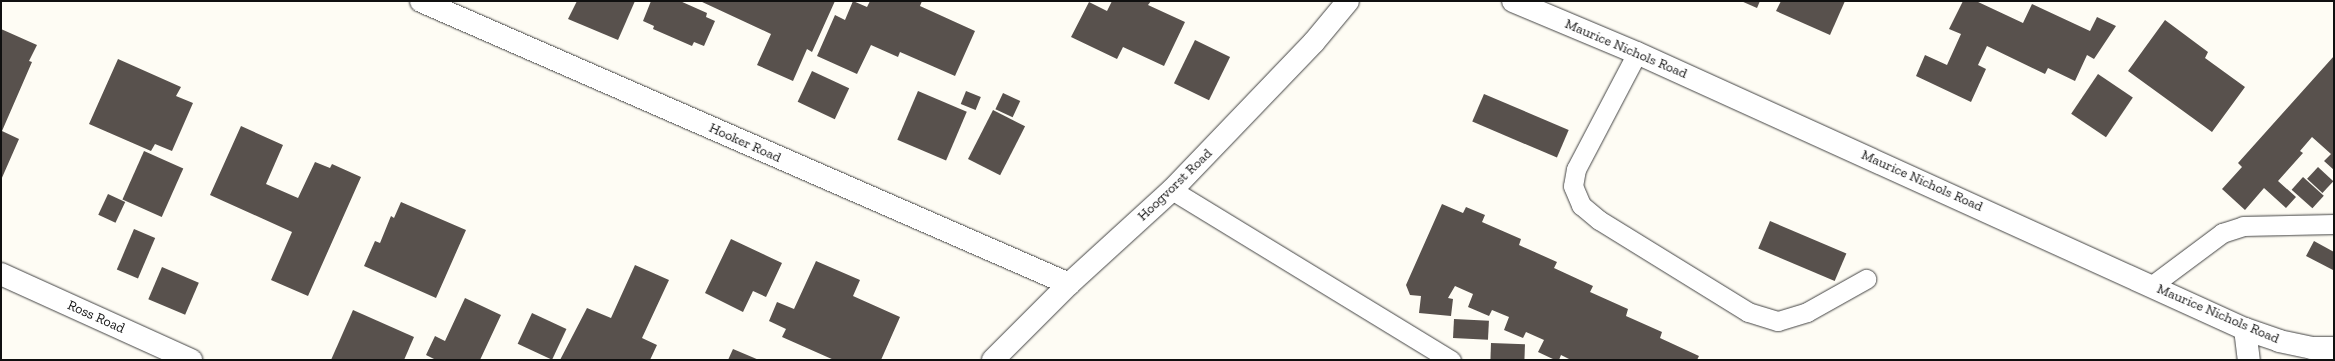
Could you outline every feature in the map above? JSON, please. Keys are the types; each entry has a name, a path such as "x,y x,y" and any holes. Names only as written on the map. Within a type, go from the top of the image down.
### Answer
{"street":[{"name":"Hooker Road","path":"421,1 1068,284"},
{"name":"Hoogvorst Road","path":"993,360 1068,284 1172,190 1314,42 1348,1"},
{"name":"Maurice Nichols Road","path":"1513,1 1637,53 2245,329 2305,347 2334,348"},
{"name":"Ross Road","path":"1,274 191,360"},
{"path":"2245,329 2249,360"}],"lane":[{"path":"1637,53 1576,169 1573,186 1581,205 1599,220 1748,312 1778,321 1807,312 1866,279"},
{"path":"1172,190 1451,360"},
{"path":"2151,286 2222,233 2243,226 2334,224"}],"building":[{"path":"577,1 635,1 618,40 568,19"},
{"path":"651,1 680,1 707,13 706,17 715,21 704,46 694,42 692,46 653,29 654,26 643,21"},
{"path":"700,1 835,1 812,52 807,49 793,81 757,65 771,34"},
{"path":"853,1 867,7 870,1 922,1 920,6 975,31 955,76 900,52 898,57 871,45 857,74 817,56 835,15 845,20"},
{"path":"1112,1 1151,1 1148,5 1185,22 1164,66 1123,47 1117,59 1071,37 1089,2 1107,11"},
{"path":"1741,1 1760,1 1757,8"},
{"path":"1781,1 1845,1 1830,35 1776,11"},
{"path":"1963,1 1976,1 2023,23 2032,4 2090,31 2097,17 2116,26 2094,59 2087,55 2075,81 2048,68 2045,74 1987,46 1978,65 1986,69 1971,102 1916,76 1925,55 1947,65 1961,34 1949,29"},
{"path":"2165,20 2208,52 2205,58 2245,87 2212,132 2128,71"},
{"path":"1,29 37,45 29,61 32,62 2,131 19,139 1,180"},
{"path":"1195,40 1230,57 1209,100 1174,83"},
{"path":"2334,56 2334,170 2324,161 2331,154 2312,137 2300,151 2303,153 2278,181 2296,197 2286,208 2264,188 2245,210 2222,189 2242,167 2238,163"},
{"path":"118,59 181,87 176,96 193,103 172,151 155,144 151,151 89,124"},
{"path":"812,71 849,88 835,119 798,102"},
{"path":"2098,74 2133,97 2106,137 2071,114"},
{"path":"918,91 967,112 946,160 897,140"},
{"path":"966,91 981,97 976,110 961,104"},
{"path":"1003,93 1020,101 1013,117 995,109"},
{"path":"1484,94 1569,130 1557,158 1472,122"},
{"path":"993,110 1025,126 1000,175 968,159"},
{"path":"241,126 283,145 266,184 298,198 315,162 330,168 332,164 361,177 308,296 271,280 292,232 210,195"},
{"path":"144,151 183,168 162,217 122,199"},
{"path":"2318,167 2333,181 2322,193 2307,179"},
{"path":"2303,177 2324,196 2312,208 2292,190"},
{"path":"108,194 125,202 115,223 98,215"},
{"path":"401,202 466,230 436,298 364,266 375,241 380,243 391,216 394,218"},
{"path":"1442,204 1463,213 1466,207 1485,215 1482,222 1521,239 1519,245 1557,262 1554,268 1593,286 1590,292 1628,309 1626,316 1662,332 1660,338 1699,356 1697,360 1571,360 1561,355 1559,360 1555,360 1538,352 1544,340 1526,332 1523,338 1504,330 1509,317 1492,310 1489,316 1468,307 1473,294 1455,286 1448,298 1453,299 1451,316 1419,313 1421,296 1410,295 1406,285"},
{"path":"1770,221 1846,253 1835,281 1758,249"},
{"path":"134,229 155,238 138,278 117,270"},
{"path":"731,239 782,263 766,297 753,291 743,312 705,293"},
{"path":"2314,241 2334,252 2333,270 2306,256"},
{"path":"816,261 860,280 853,296 900,317 881,360 834,360 782,337 786,329 769,321 777,302 794,309"},
{"path":"635,265 669,280 642,338 657,345 650,360 560,360 587,308 611,318"},
{"path":"162,267 199,283 185,315 148,299"},
{"path":"465,298 501,315 480,360 436,360 426,355 435,336 445,341"},
{"path":"353,310 414,337 404,360 331,360"},
{"path":"532,313 566,329 552,360 518,344"},
{"path":"1454,319 1489,321 1488,340 1453,338"},
{"path":"1491,343 1525,344 1524,360 1490,360"},
{"path":"733,349 759,360 728,360"}]}
